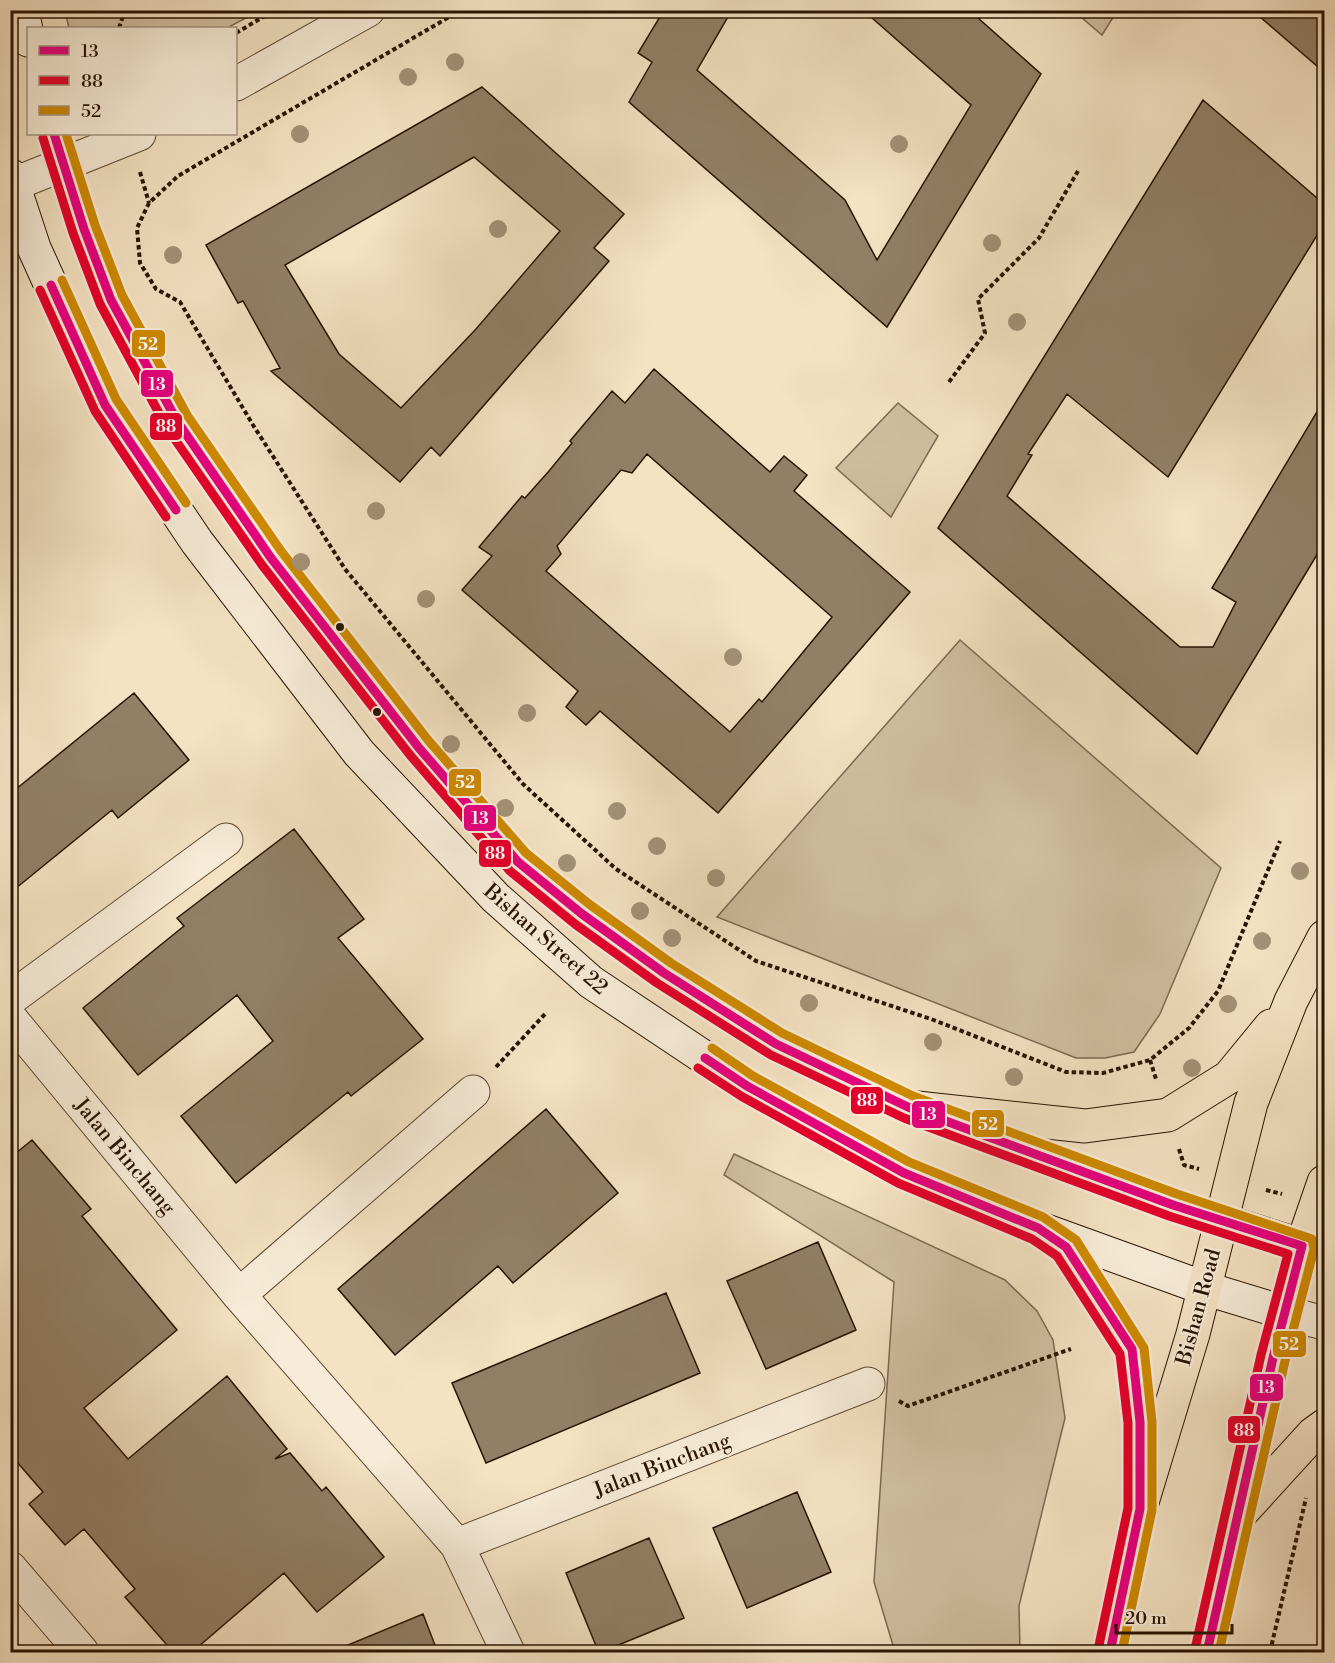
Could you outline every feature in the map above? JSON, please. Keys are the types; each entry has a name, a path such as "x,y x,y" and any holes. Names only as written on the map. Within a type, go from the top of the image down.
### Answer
{"main road":[{"path":"22,10 27,35"},
{"path":"237,83 368,10"},
{"path":"12,180 58,148 133,135"},
{"name":"Bishan Street 22","path":"58,148 111,300 177,421 270,558 419,748 518,862 582,914 664,973 776,1044 908,1107 1173,1205 1313,1249"},
{"name":"Bishan Street 22","path":"12,180 34,248 105,405 197,542 359,753 496,898 591,982 747,1086 904,1173 1038,1228 1204,1288 1324,1323"},
{"path":"10,999 226,840"},
{"name":"Bishan Road","path":"1110,1653 1140,1509 1193,1334 1251,1103 1291,1001 1324,937"},
{"path":"908,1107 1085,1126 1168,1115 1229,1077 1291,1001"},
{"name":"Jalan Binchang","path":"10,1018 239,1295 457,1545 508,1653"},
{"path":"239,1295 473,1092"},
{"path":"1207,1653 1274,1358 1286,1313 1313,1249 1324,1182"},
{"path":"1038,1228 1066,1247 1132,1350 1140,1422 1140,1509"},
{"name":"Jalan Binchang","path":"457,1545 868,1384"},
{"path":"1240,1514 1313,1434 1324,1426"},
{"path":"10,1568 82,1653"}],"path":[{"path":"119,27 125,10"},
{"path":"237,32 274,10"},
{"path":"461,10 178,176 149,203 137,228 140,263 156,289 180,302 253,425 345,569 523,784 616,869 756,961 931,1019 1066,1071 1103,1073 1150,1060 1189,1028 1218,991 1281,841"},
{"path":"949,382 985,333 978,299 1039,238 1078,171"},
{"path":"473,1092 546,1014"},
{"path":"868,1384 908,1406 1071,1350"},
{"path":"1270,1653 1307,1493"}],"shaded area":[{"path":"65,10 259,11 229,27 69,27"},
{"path":"1074,11 1117,11 1102,35"},
{"path":"898,403 938,436 891,517 836,468"},
{"path":"960,640 1221,868 1160,1014 1134,1052 1105,1058 1076,1058 717,917"},
{"path":"734,1154 1005,1280 1037,1311 1053,1340 1065,1418 1019,1606 1020,1652 895,1652 874,1582 894,1282 724,1175"}],"building":[{"path":"664,10 732,10 697,70 845,200 877,260 971,105 863,10 969,10 1041,74 887,327 629,102 652,62 638,53"},
{"path":"1252,10 1324,10 1324,72"},
{"path":"482,87 624,214 594,248 609,261 440,456 431,447 400,482 271,371 280,368 243,301 238,303 206,245","holes":["474,157 560,231 476,329 401,408 339,354 285,265"]},
{"path":"1203,100 1324,204 1324,224 1168,477 1067,394 1028,454 1032,455 1007,496 1180,647 1213,647 1236,602 1212,588 1324,400 1324,543 1197,754 938,528"},
{"path":"654,369 770,472 784,456 807,475 794,491 910,592 718,813 600,711 586,725 566,707 578,691 462,590 492,556 479,547 522,496 525,498 549,471 572,443 570,441 612,391 625,403","holes":["647,454 832,617 762,702 759,699 730,732 546,571 561,554 557,546 621,470 632,473"]},
{"path":"134,693 189,760 118,818 112,810 10,893 10,794"},
{"path":"294,829 364,919 338,938 423,1039 351,1096 348,1092 236,1183 181,1116 273,1041 237,995 138,1075 83,1008 184,926 177,918"},
{"path":"546,1109 618,1193 513,1283 498,1266 395,1355 338,1289"},
{"path":"32,1140 91,1209 82,1216 177,1330 84,1408 128,1459 227,1376 287,1449 275,1459 290,1453 322,1491 326,1487 384,1557 317,1612 284,1573 191,1653 174,1653 125,1597 135,1589 84,1529 65,1545 29,1504 43,1492 10,1454 10,1158"},
{"path":"818,1242 856,1330 766,1369 727,1281"},
{"path":"666,1293 700,1373 486,1463 452,1383"},
{"path":"797,1492 831,1572 747,1608 713,1528"},
{"path":"649,1538 684,1618 599,1653 566,1573"},
{"path":"423,1614 438,1653 331,1652"}],"transit line":[{"name":"13","path":"54,135 84,229 111,300 177,421 271,558 419,748 518,862 582,914 664,973 776,1044 908,1107 1173,1205 1302,1246 1273,1358 1207,1652"},
{"name":"52","path":"66,135 95,225 122,295 187,415 281,551 428,740 526,853 589,904 671,963 782,1033 913,1096 1177,1194 1312,1239 1314,1249 1285,1361 1219,1652"},
{"name":"88","path":"43,138 73,233 100,304 167,428 262,565 410,755 510,871 575,924 657,983 771,1055 904,1118 1169,1216 1288,1254 1261,1355 1195,1649"},
{"name":"52","path":"62,280 116,399 186,503"},
{"name":"13","path":"51,285 105,405 176,510"},
{"name":"88","path":"40,290 95,411 166,517"},
{"name":"52","path":"712,1048 753,1076 909,1162 1043,1217 1076,1240 1144,1348 1152,1422 1152,1510 1122,1652"},
{"name":"13","path":"705,1058 747,1086 904,1173 1038,1228 1066,1247 1132,1349 1140,1422 1140,1509 1110,1652"},
{"name":"88","path":"698,1068 741,1096 898,1183 1032,1239 1057,1256 1120,1354 1128,1423 1128,1508 1098,1650"}]}
